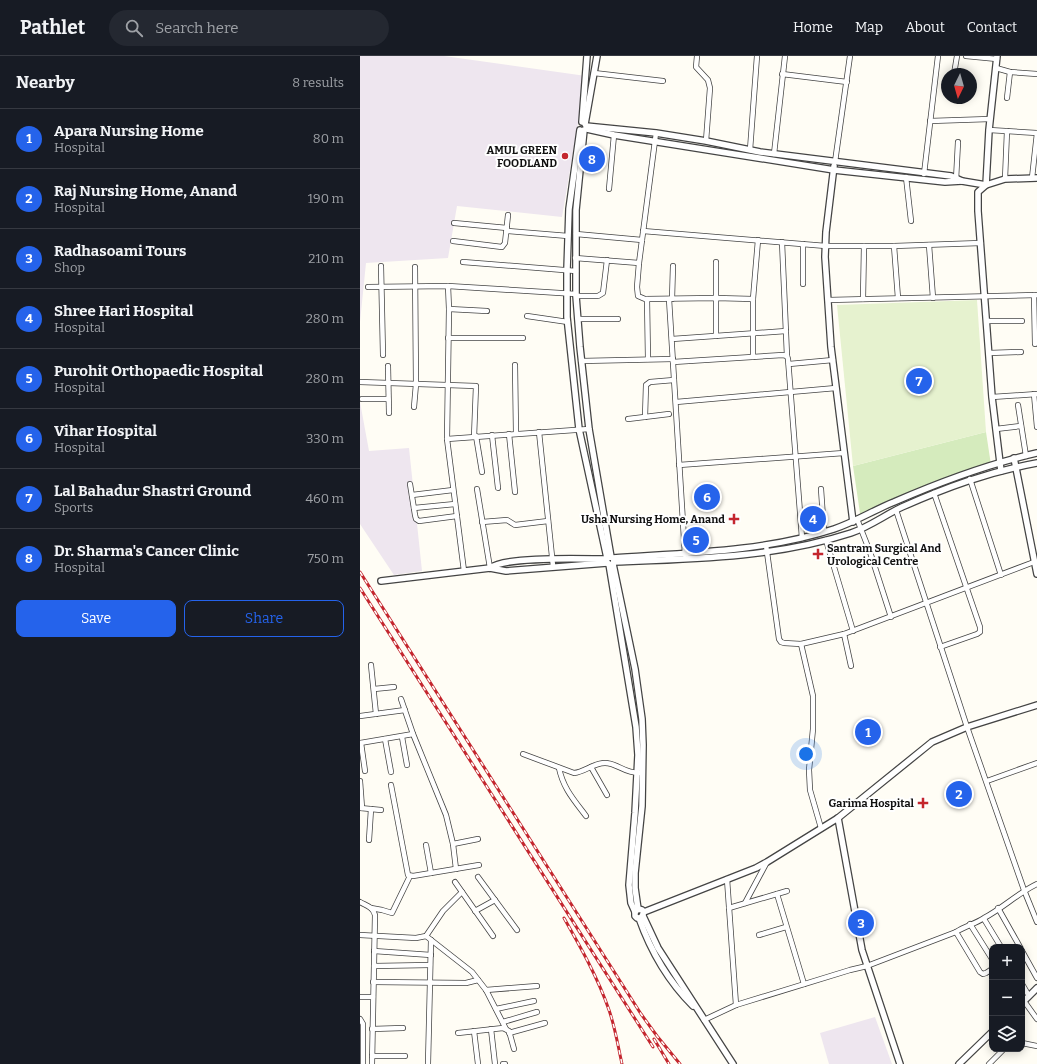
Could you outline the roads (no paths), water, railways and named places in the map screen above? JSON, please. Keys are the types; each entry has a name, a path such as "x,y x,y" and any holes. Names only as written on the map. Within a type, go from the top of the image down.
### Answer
{"street":[{"path":"587,56 584,127 576,210 576,295 581,361 589,429 610,561"},
{"path":"597,56 569,209 566,293 579,429 635,669 642,719 643,745 640,773 642,806 635,873 635,888 640,914 658,948 733,1064"},
{"path":"697,56 696,67 710,82 706,141"},
{"path":"750,150 757,56"},
{"path":"774,154 784,56"},
{"path":"850,56 834,170 825,257 828,300 836,388 844,453 855,521 861,529 870,552 891,617"},
{"path":"924,174 938,56"},
{"path":"955,68 957,56"},
{"path":"966,56 997,58 989,130 986,185"},
{"path":"996,68 1010,72 1037,74"},
{"path":"1007,98 1010,72"},
{"path":"594,73 663,81"},
{"path":"782,74 847,82"},
{"path":"930,122 990,119"},
{"path":"584,127 656,133 774,154 924,174 951,176 958,181"},
{"path":"584,127 614,135 834,170 945,182 958,181 986,185"},
{"path":"989,130 1037,133 1035,178 1005,179 986,185 978,192 978,211 992,397 1001,471"},
{"path":"1005,179 1008,131"},
{"path":"656,133 639,263 637,293 641,298 648,299 753,299"},
{"path":"609,189 614,135"},
{"path":"958,142 958,181"},
{"path":"906,178 911,222"},
{"path":"453,241 502,247 505,243 508,215"},
{"path":"454,223 568,236"},
{"path":"643,231 826,246 894,246 981,243"},
{"path":"576,234 642,240"},
{"path":"754,357 753,299 758,240"},
{"path":"782,242 787,356 789,364 802,538"},
{"path":"803,244 803,284"},
{"path":"929,245 932,298"},
{"path":"863,299 864,246"},
{"path":"894,246 898,298"},
{"path":"575,258 639,263"},
{"path":"368,287 448,286 598,296 603,293 607,260"},
{"path":"463,262 576,271"},
{"path":"716,262 716,336"},
{"path":"381,266 383,355"},
{"path":"673,266 670,299 685,556"},
{"path":"414,407 416,384 415,267"},
{"path":"448,286 447,439 464,571"},
{"path":"828,300 1035,295 1035,344"},
{"path":"648,299 648,359"},
{"path":"449,309 487,311"},
{"path":"527,316 568,322"},
{"path":"578,319 618,319"},
{"path":"987,321 1022,320"},
{"path":"672,339 786,331"},
{"path":"448,338 523,338"},
{"path":"989,354 1021,352"},
{"path":"581,361 648,359 673,360 787,356"},
{"path":"789,364 833,360"},
{"path":"515,365 516,433"},
{"path":"388,366 389,413"},
{"path":"645,417 646,385 650,382 674,380"},
{"path":"360,382 476,386 475,436 482,472"},
{"path":"676,402 836,388"},
{"path":"992,397 1035,394 1037,427"},
{"path":"362,399 388,399"},
{"path":"1018,405 1026,456"},
{"path":"628,419 669,414"},
{"path":"996,429 1021,426"},
{"path":"447,439 589,429"},
{"path":"539,432 553,566"},
{"path":"509,434 515,492"},
{"path":"492,435 498,488"},
{"path":"679,465 844,453"},
{"path":"685,556 766,545 824,532 855,521 875,510 910,495 1000,462 1037,453"},
{"path":"1014,458 1037,574"},
{"path":"381,581 490,568 506,571 610,561 767,552 803,546 861,529 896,510 970,479 1037,463"},
{"path":"970,479 1001,575"},
{"path":"410,484 416,519 419,521 457,516"},
{"path":"477,489 490,568"},
{"path":"821,489 824,532"},
{"path":"412,495 453,490"},
{"path":"934,493 980,628 980,632 977,634 940,647"},
{"path":"414,508 455,504"},
{"path":"896,510 967,727 1024,890 1037,922"},
{"path":"482,522 508,520 515,524 548,521"},
{"path":"826,540 853,631"},
{"path":"766,545 780,639 781,642 784,643 801,644 844,634 1034,562"},
{"path":"490,568 494,565 505,562 553,559 610,561"},
{"path":"844,634 851,666"},
{"path":"801,644 813,696 813,729 809,770 810,790 821,828"},
{"path":"372,665 376,714"},
{"path":"374,689 394,687"},
{"path":"401,699 413,734 442,804 453,844 456,869"},
{"path":"640,914 756,868 767,862 838,818 932,742 967,727 1037,705"},
{"path":"360,716 405,710"},
{"path":"365,771 360,743 413,734"},
{"path":"402,737 407,765"},
{"path":"385,739 391,772"},
{"path":"523,754 574,773 579,773 591,767 606,763 618,766 629,772 640,773"},
{"path":"987,781 1037,763"},
{"path":"591,767 607,795"},
{"path":"559,768 565,787 586,816"},
{"path":"360,781 361,808 381,810"},
{"path":"391,785 407,873 410,876"},
{"path":"369,840 371,809"},
{"path":"838,818 862,950 900,1064"},
{"path":"453,844 478,839"},
{"path":"426,845 431,873"},
{"path":"745,903 767,862"},
{"path":"410,876 479,865"},
{"path":"360,902 372,908 392,913 410,876"},
{"path":"478,877 517,930"},
{"path":"727,879 736,1005"},
{"path":"454,882 493,936"},
{"path":"704,1020 736,1005 867,966 956,932 970,924 984,919 1024,890 1037,884"},
{"path":"729,908 787,891"},
{"path":"360,935 416,938 426,936 443,911 462,892"},
{"path":"776,894 804,984"},
{"path":"475,911 495,900"},
{"path":"372,908 375,915 372,1064"},
{"path":"998,908 1018,944"},
{"path":"984,919 999,944"},
{"path":"970,924 989,954"},
{"path":"759,935 786,927"},
{"path":"956,932 980,972 983,974 989,971"},
{"path":"426,936 472,972 486,990 508,1031 514,1049"},
{"path":"428,1064 431,940"},
{"path":"374,951 431,955"},
{"path":"1025,956 1037,978"},
{"path":"374,966 430,966"},
{"path":"373,982 466,983 478,980"},
{"path":"486,990 537,986"},
{"path":"1025,1000 1037,988"},
{"path":"1025,989 1029,996"},
{"path":"360,997 373,997"},
{"path":"496,1009 534,1002"},
{"path":"1025,1004 1037,1019"},
{"path":"503,1022 537,1012"},
{"path":"360,1020 363,1024 361,1054 363,1064"},
{"path":"458,1033 503,1028 508,1031 545,1023"},
{"path":"372,1029 403,1028"},
{"path":"491,1029 495,1064"},
{"path":"474,1031 478,1064"},
{"path":"958,1064 989,1035"},
{"path":"1025,1043 1037,1046"},
{"path":"989,1064 1001,1052"},
{"path":"372,1056 405,1056"}],"railway":[{"path":"360,572 641,1014 680,1064"},
{"path":"360,588 653,1047"},
{"path":"564,918 589,963 605,998 613,1023 622,1064"},
{"path":"654,1039 669,1064"}],"place":[{"name":"AMUL GREEN FOODLAND","path":"565,156"},
{"name":"Dr. Sharma's Cancer Clinic","path":"592,159"},
{"name":"Lal Bahadur Shastri Ground","path":"919,381"},
{"name":"Vihar Hospital","path":"707,497"},
{"name":"Usha Nursing Home, Anand","path":"734,519"},
{"name":"Shree Hari Hospital","path":"813,519"},
{"name":"Purohit Orthopaedic Hospital","path":"696,540"},
{"name":"Santram Surgical And Urological Centre","path":"818,554"},
{"name":"Apara Nursing Home","path":"868,732"},
{"name":"Raj Nursing Home, Anand","path":"959,794"},
{"name":"Garima Hospital","path":"923,803"},
{"name":"Radhasoami Tours","path":"861,923"}]}
